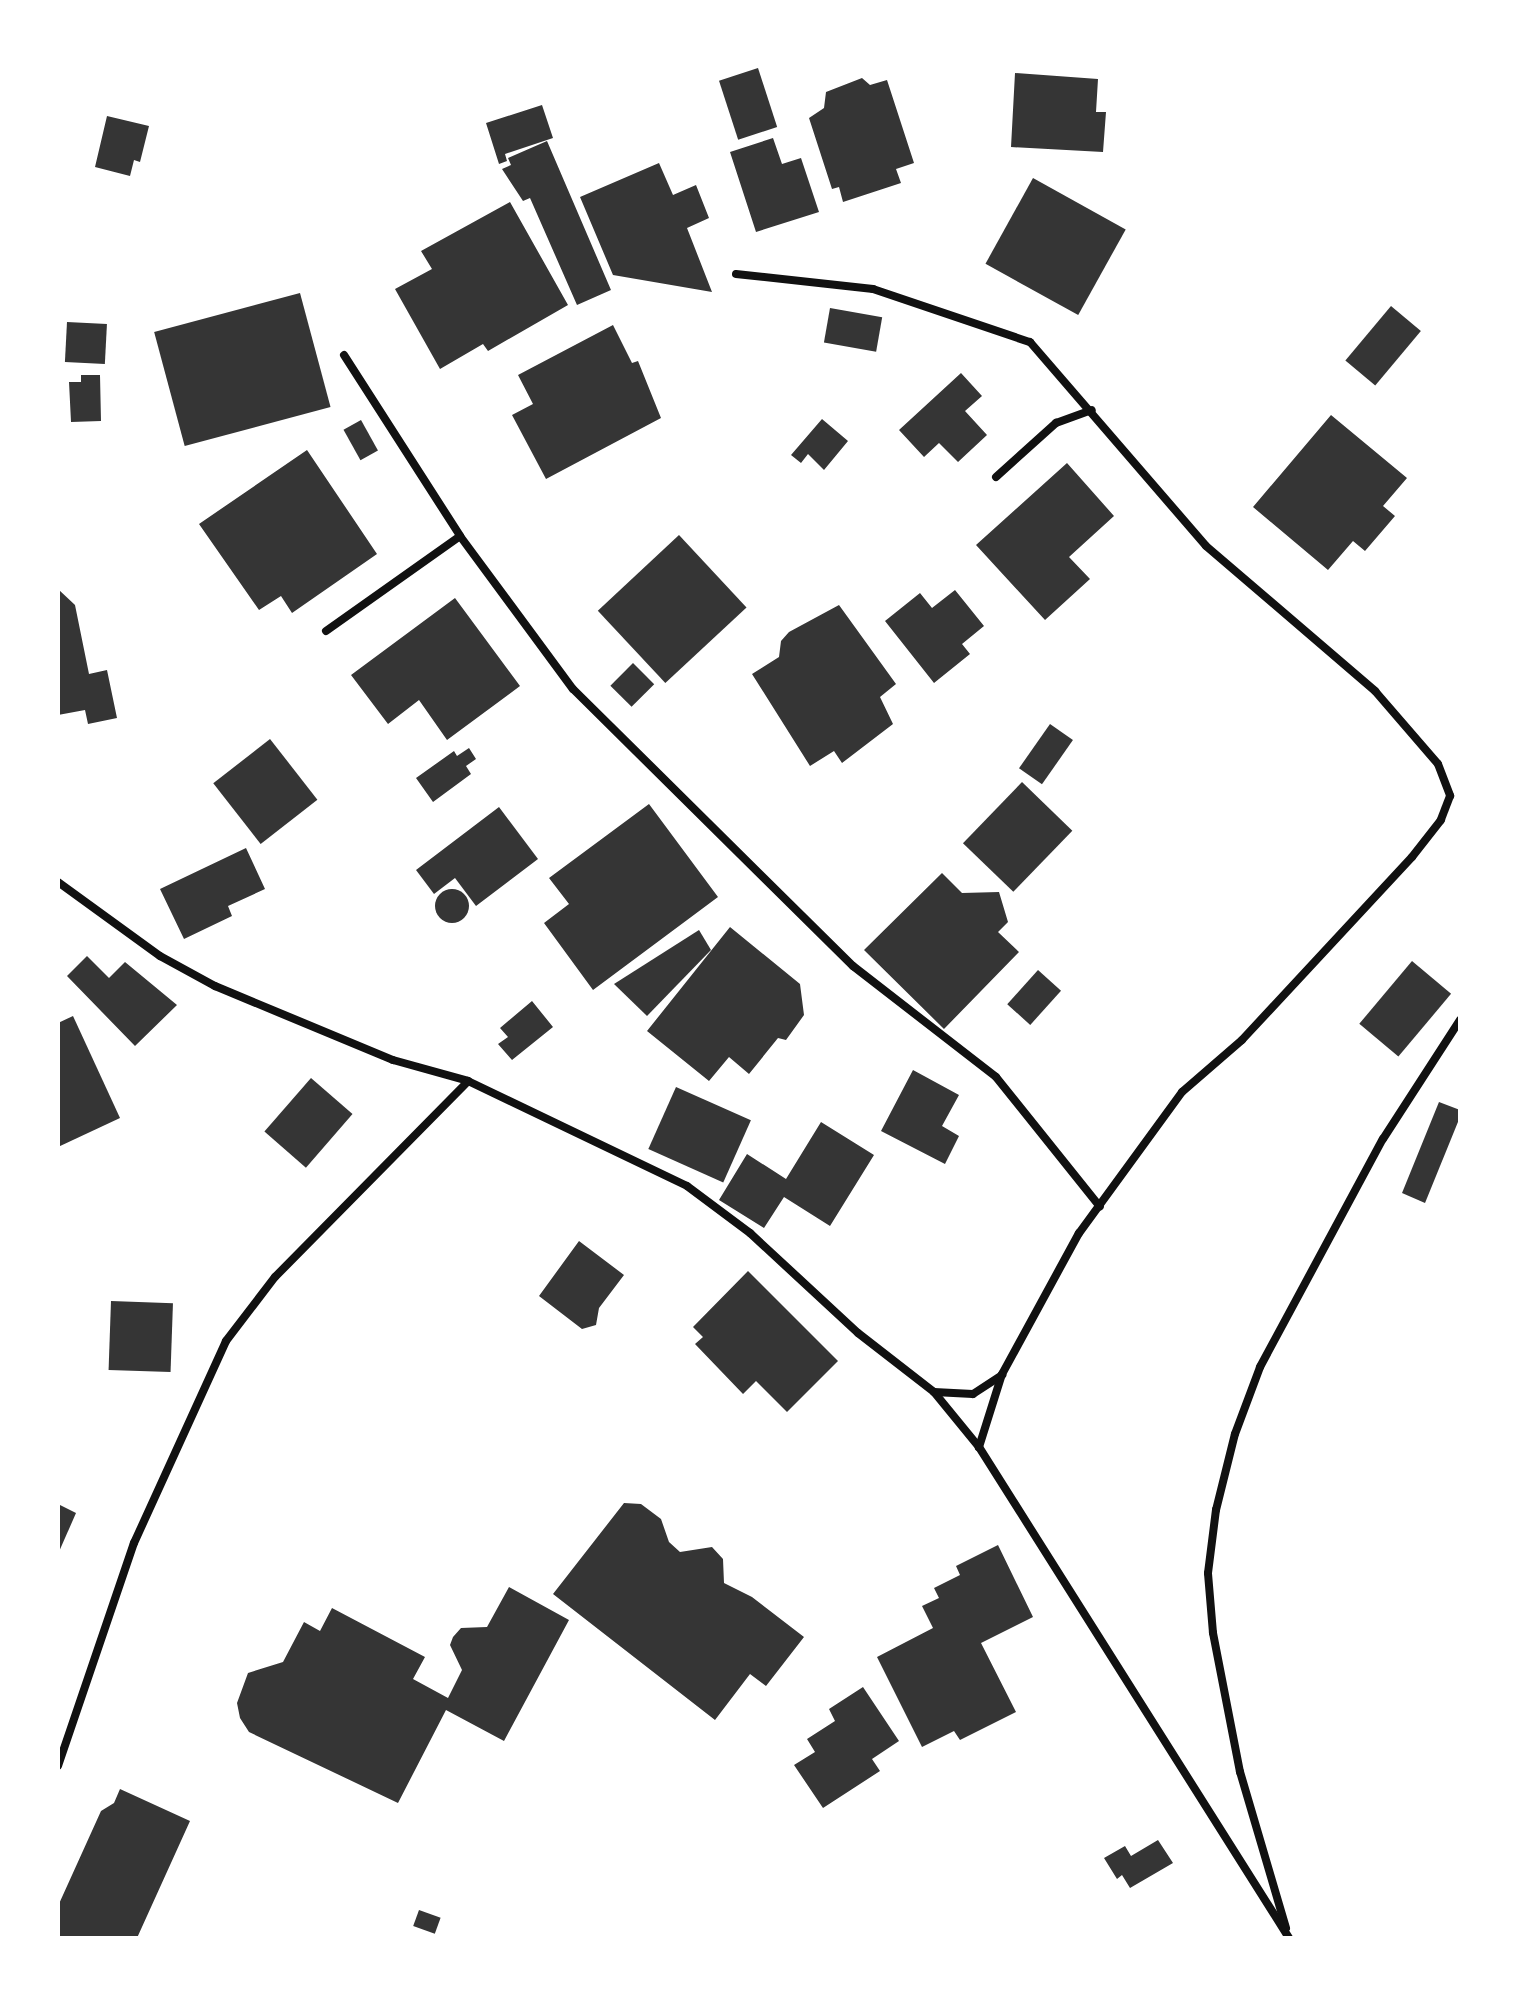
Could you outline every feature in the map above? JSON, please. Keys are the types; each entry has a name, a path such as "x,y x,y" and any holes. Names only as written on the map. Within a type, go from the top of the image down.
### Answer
{"street":[{"path":"736,274 873,289 1030,342 1092,410 1206,546 1375,691 1438,764 1450,796 1441,820 1412,857 1242,1040 1182,1092 1079,1233 1002,1374 979,1447"},
{"path":"344,355 460,536 573,689 649,769 853,966 996,1077 1100,1207"},
{"path":"996,477 1056,423 1092,410"},
{"path":"326,631 460,536"},
{"path":"58,882 160,956 215,986 393,1060 468,1081 687,1186 750,1233 858,1333 934,1392 979,1447 1289,1938"},
{"path":"1289,1938 1240,1772 1213,1633 1208,1573 1216,1510 1235,1434 1260,1367 1383,1139 1460,1020"},
{"path":"58,1766 134,1543 226,1341 275,1277 468,1081"},
{"path":"934,1392 973,1394 1002,1374"}],"building":[{"path":"758,68 777,127 738,140 719,81"},
{"path":"1015,73 1098,79 1096,112 1106,112 1103,152 1011,147"},
{"path":"862,78 870,85 887,80 914,163 896,169 901,183 843,202 839,187 832,189 809,118 824,108 826,92"},
{"path":"542,105 553,138 505,154 507,161 499,164 486,123"},
{"path":"107,116 149,126 140,162 134,160 130,176 95,167"},
{"path":"773,138 782,164 801,158 819,212 756,232 730,152"},
{"path":"547,141 611,290 577,305 530,198 523,201 502,169 511,165 508,158"},
{"path":"659,163 673,195 696,185 709,218 687,228 712,292 613,275 580,197"},
{"path":"1033,178 1126,229 1078,315 985,264"},
{"path":"510,202 568,305 488,351 483,344 440,369 395,289 432,269 421,251"},
{"path":"300,293 331,407 185,446 154,332"},
{"path":"1391,306 1421,331 1375,385 1345,360"},
{"path":"830,308 882,317 876,352 824,342"},
{"path":"67,322 107,324 105,364 65,362"},
{"path":"613,325 632,363 638,361 661,418 546,479 512,415 533,404 518,375"},
{"path":"961,373 982,396 965,411 987,435 958,462 939,443 924,457 899,430"},
{"path":"81,375 100,375 101,421 71,422 69,382 81,382"},
{"path":"1331,415 1407,478 1383,506 1395,516 1365,551 1353,541 1328,570 1253,507"},
{"path":"822,419 848,441 824,470 808,454 801,463 791,455"},
{"path":"361,420 378,451 360,460 344,430"},
{"path":"307,450 377,554 292,613 281,596 259,610 199,524"},
{"path":"1067,463 1114,516 1069,557 1090,579 1045,620 976,545"},
{"path":"679,535 747,607 665,683 598,611"},
{"path":"58,589 75,605 89,674 107,670 117,718 88,724 85,710 58,715"},
{"path":"955,590 984,626 962,644 970,654 934,683 885,621 920,593 932,608"},
{"path":"455,598 520,686 447,740 419,700 388,724 351,675"},
{"path":"839,605 896,684 880,697 893,724 842,763 834,751 810,766 752,674 779,657 781,641 789,632"},
{"path":"633,663 654,684 632,707 610,686"},
{"path":"1050,724 1073,740 1042,784 1019,768"},
{"path":"270,739 317,800 261,844 213,783"},
{"path":"469,748 476,759 466,766 471,774 433,802 416,778 454,751 457,756"},
{"path":"1022,782 1072,831 1013,892 963,843"},
{"path":"649,804 718,897 593,990 544,923 569,904 549,878"},
{"path":"499,807 538,859 476,906 455,878 434,894 416,870"},
{"path":"246,848 265,889 228,906 232,916 184,939 160,889"},
{"path":"942,873 962,893 999,892 1008,922 998,932 1019,952 944,1029 864,950"},
{"path":"452,889 464,894 469,906 464,918 452,923 440,918 435,906 440,894"},
{"path":"730,927 800,984 804,1015 786,1040 778,1038 749,1074 729,1057 709,1081 647,1031"},
{"path":"699,930 711,950 647,1016 614,984"},
{"path":"87,956 109,978 125,962 177,1005 135,1046 67,976"},
{"path":"1412,961 1451,994 1398,1057 1359,1024"},
{"path":"1038,970 1061,991 1030,1025 1007,1004"},
{"path":"532,1001 553,1027 512,1060 498,1044 508,1037 500,1028"},
{"path":"73,1016 120,1118 58,1147 58,1023"},
{"path":"913,1070 959,1095 942,1126 959,1136 945,1164 881,1131"},
{"path":"311,1078 353,1114 306,1168 264,1132"},
{"path":"676,1087 751,1120 723,1182 648,1149"},
{"path":"1439,1102 1460,1110 1460,1117 1425,1203 1402,1193"},
{"path":"821,1122 874,1155 830,1226 784,1197 764,1228 719,1200 747,1154 786,1179"},
{"path":"579,1241 624,1275 599,1308 596,1325 582,1329 539,1296"},
{"path":"748,1271 838,1361 787,1412 756,1381 743,1394 695,1344 703,1337 693,1327"},
{"path":"111,1301 173,1303 171,1372 109,1370"},
{"path":"624,1503 641,1504 661,1519 669,1542 680,1552 712,1547 723,1559 724,1583 752,1597 804,1637 766,1686 750,1674 715,1720 553,1594"},
{"path":"58,1504 76,1513 58,1554"},
{"path":"998,1545 1033,1617 981,1643 1016,1712 960,1740 954,1731 922,1747 877,1657 933,1628 922,1606 939,1598 934,1588 960,1575 956,1566"},
{"path":"509,1587 569,1620 504,1741 446,1710 398,1803 249,1732 240,1718 237,1703 248,1673 283,1662 304,1622 320,1631 332,1608 425,1657 413,1679 448,1698 462,1670 450,1645 453,1637 461,1628 487,1627"},
{"path":"863,1687 899,1741 872,1759 880,1771 823,1808 794,1765 815,1752 807,1739 835,1721 829,1709"},
{"path":"120,1789 190,1821 137,1938 58,1938 58,1906 101,1811 114,1803"},
{"path":"1158,1840 1173,1863 1130,1888 1122,1875 1117,1879 1104,1858 1125,1846 1131,1856"},
{"path":"419,1910 441,1918 435,1934 413,1926"}]}
